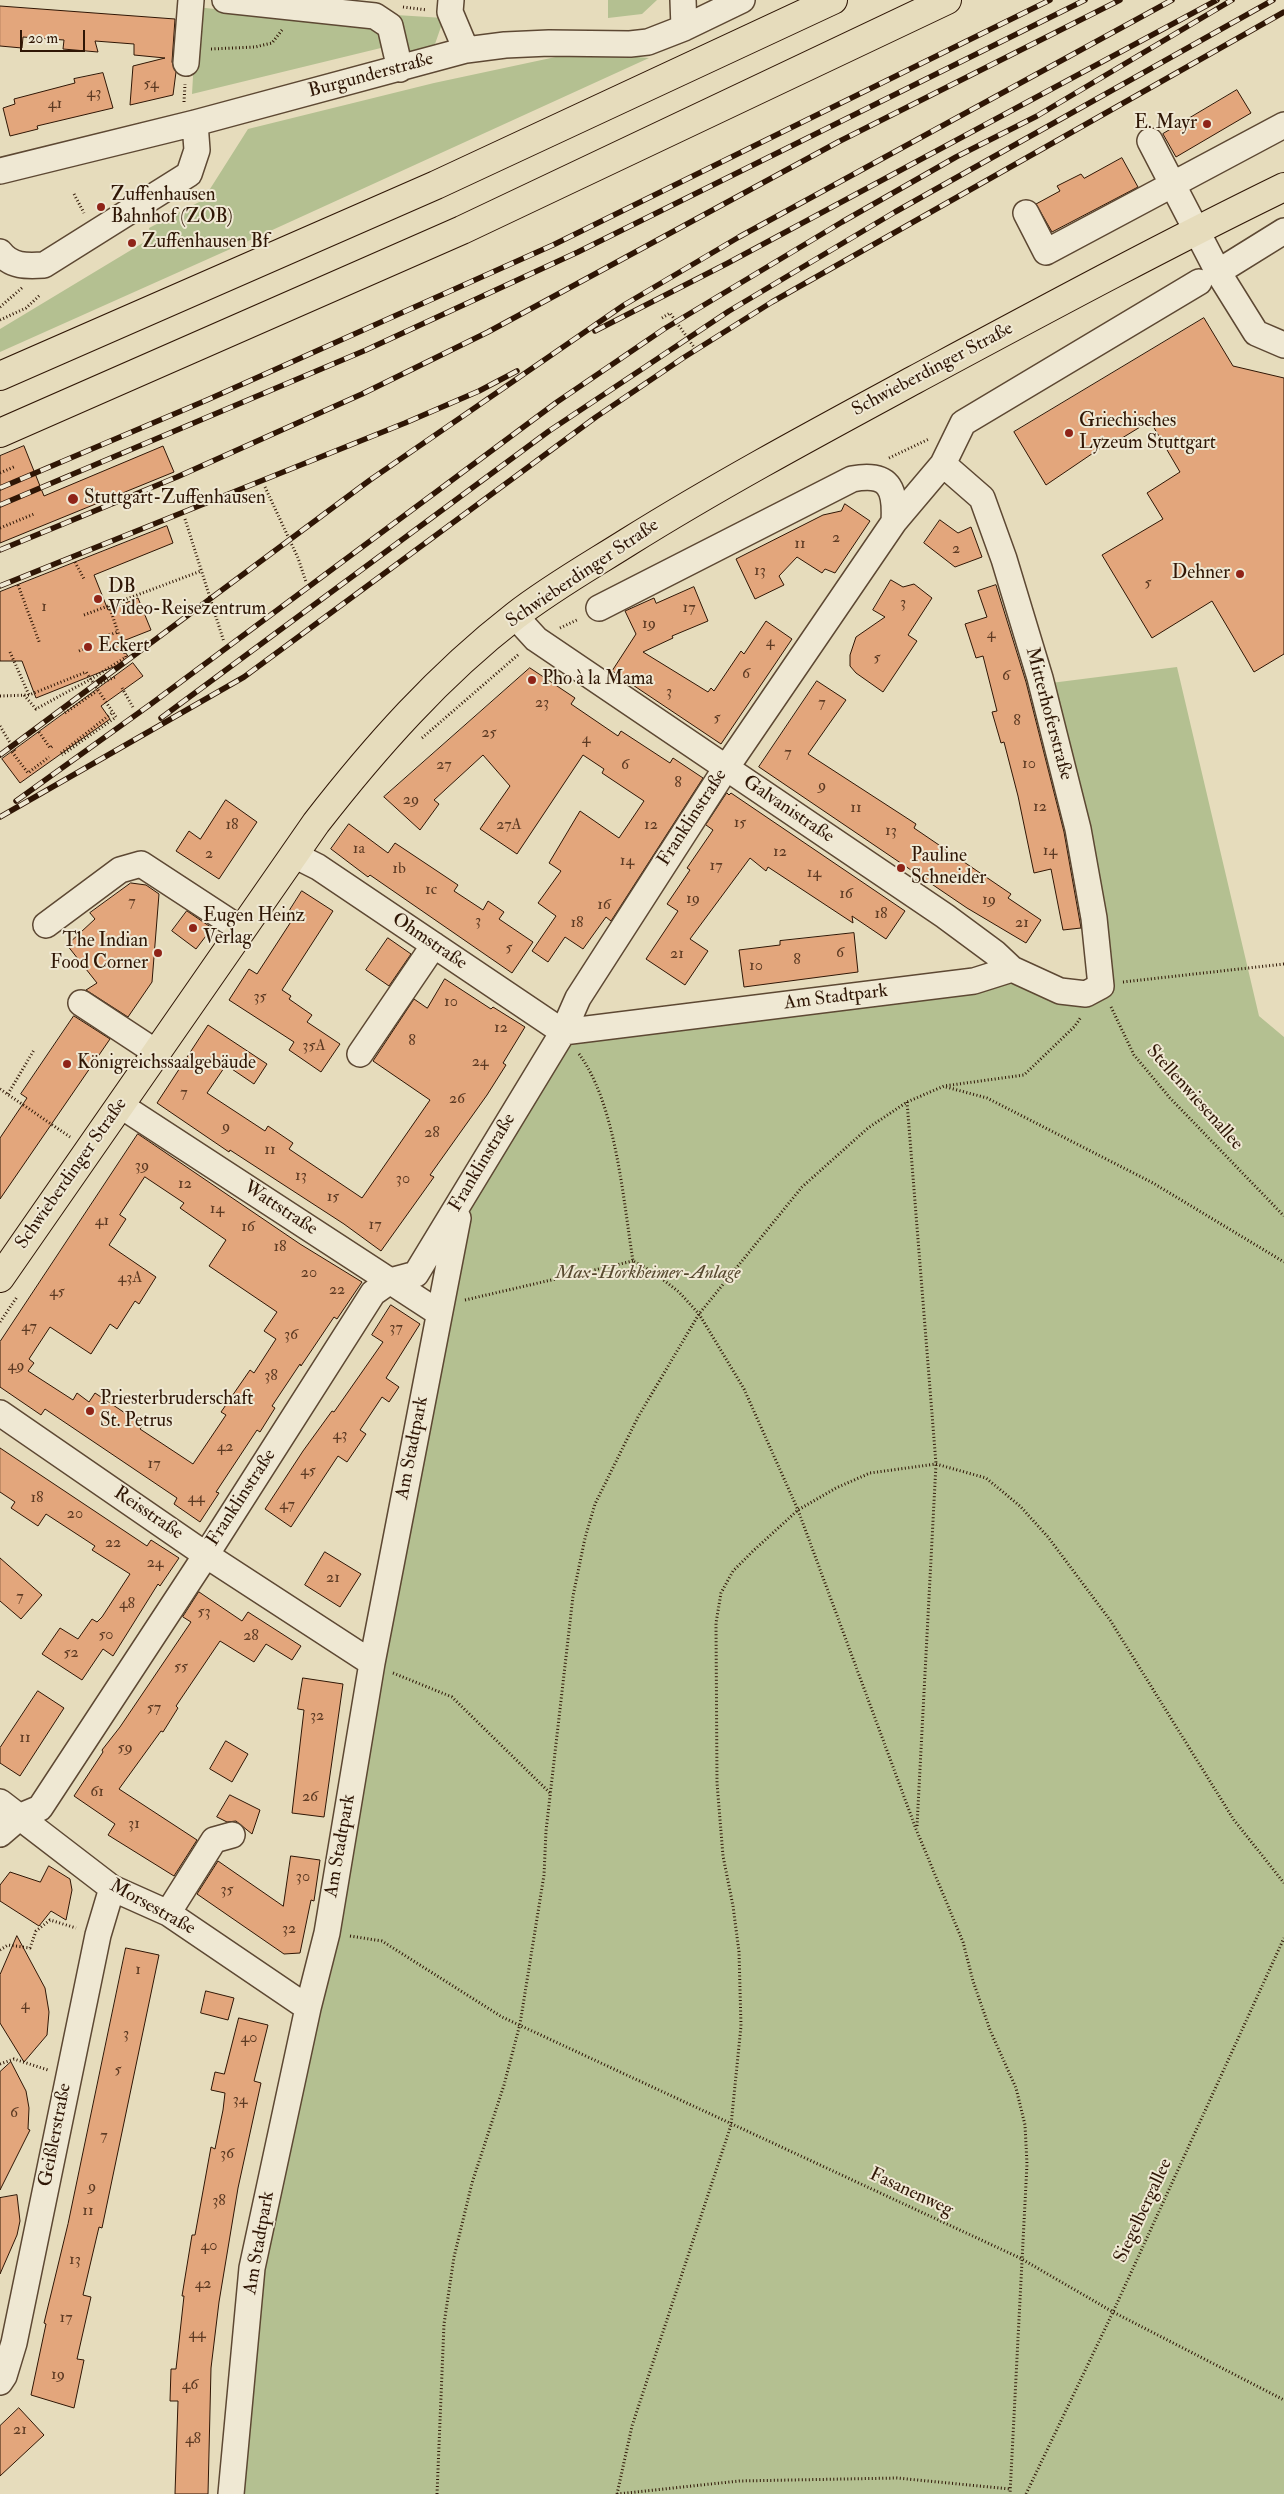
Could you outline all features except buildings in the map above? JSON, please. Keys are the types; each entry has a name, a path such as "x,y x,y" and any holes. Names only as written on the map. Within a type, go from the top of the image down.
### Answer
{"main road":[{"path":"0,376 436,185 833,0"},
{"path":"0,433 462,230 948,0"},
{"name":"Schwieberdinger Straße","path":"0,1278 316,823 380,743 449,673 515,616 570,578 695,500 840,420 1197,229 1284,187"}],"street":[{"path":"187,55 191,0"},
{"path":"225,0 375,16 390,26 400,69"},
{"path":"683,0 684,28"},
{"name":"Burgunderstraße","path":"0,171 189,124 466,50 505,45 549,43 630,44 648,42 684,28 742,0"},
{"path":"450,6 466,50"},
{"path":"0,252 3,256 22,267 44,265 188,174 197,150 189,124"},
{"path":"1026,213 1046,252 1284,125"},
{"path":"1150,141 1197,229 1208,277 1256,333 1284,345"},
{"path":"943,464 963,423 1284,231"},
{"name":"Franklinstraße","path":"0,1834 21,1816 40,1808 206,1555 373,1293 390,1281 416,1274 563,1032 578,998 726,768 894,522 943,464"},
{"name":"Mitterhoferstraße","path":"943,464 982,498 1004,559 1040,678 1078,829 1094,918 1102,986"},
{"name":"Schwieberdinger Straße","path":"599,608 852,479 867,476 882,480 892,488 895,503 894,522"},
{"name":"Galvanistraße","path":"515,616 536,639 945,916 995,953 1012,970"},
{"name":"Ohmstraße","path":"294,856 311,863 563,1032"},
{"path":"46,925 120,870 141,864 242,930"},
{"path":"360,1054 434,945"},
{"path":"1012,970 1060,991 1086,994 1102,986"},
{"name":"Am Stadtpark","path":"563,1032 974,981 1012,970"},
{"path":"81,1003 157,1053"},
{"name":"Wattstraße","path":"120,1105 390,1281 440,1311"},
{"name":"Am Stadtpark","path":"231,2494 252,2268 308,2008 327,1933 372,1663 461,1200"},
{"name":"Reisstraße","path":"0,1413 206,1555 372,1663"},
{"name":"Morsestraße","path":"0,1802 21,1816 112,1888 168,1913 308,2008"},
{"path":"168,1913 214,1840 232,1835"},
{"name":"Geißlerstraße","path":"0,2382 4,2376 14,2343 68,2074 98,1935 112,1888"}],"path":[{"path":"189,124 187,55 272,43 280,34 286,6"},
{"path":"375,16 398,6 450,6"},
{"path":"74,194 86,216"},
{"path":"0,320 26,308 40,295"},
{"path":"662,318 670,313 696,350"},
{"path":"883,462 963,423"},
{"path":"0,473 16,466"},
{"path":"265,487 298,558 306,582"},
{"path":"0,528 34,514"},
{"path":"185,519 224,642"},
{"path":"75,562 84,580"},
{"path":"84,615 201,570"},
{"path":"18,585 40,644"},
{"path":"24,695 36,709 91,679 126,657 109,605"},
{"path":"419,741 536,639 599,608"},
{"path":"109,635 118,632"},
{"path":"79,651 88,647"},
{"path":"10,652 29,695"},
{"path":"0,696 29,695 86,672 116,717 61,754"},
{"path":"62,708 95,686 101,685 114,677"},
{"path":"65,713 98,691 101,685"},
{"path":"122,688 134,709"},
{"path":"0,726 28,773 49,757"},
{"path":"38,732 50,748 54,746"},
{"path":"437,2494 444,2324 454,2257 472,2183 504,2085 520,2024 544,1875 550,1793 573,1596 585,1538 595,1504 638,1417 698,1314 802,1187 868,1128 907,1102 944,1086 1024,1075 1075,1026 1102,986 1133,980 1284,964"},
{"name":"Stellenwiesenallee","path":"1102,986 1134,1055 1170,1098 1284,1216"},
{"path":"563,1032 588,1067 604,1109 615,1148 633,1260"},
{"path":"8,1094 34,1050"},
{"path":"944,1086 987,1098 1153,1183 1284,1262"},
{"path":"0,1089 89,1150"},
{"path":"907,1102 936,1464 916,1829"},
{"path":"440,1311 474,1297 633,1260 653,1272 679,1292 698,1314 744,1388 798,1510 916,1829 963,1942 973,1982 990,2030 1016,2088 1025,2124 1026,2164 1010,2492 897,2478 739,2481 617,2494 632,2426 731,2125 741,2026 739,1952 734,1906 723,1856 717,1783 716,1623 721,1592 733,1571 798,1510 836,1488 870,1473 936,1464 986,1478 1020,1506 1048,1537 1110,1620 1234,1820 1284,1883"},
{"path":"403,1678 452,1697 550,1793"},
{"path":"0,1950 8,1945 30,1948 36,1931 50,1920 98,1935"},
{"name":"Fasanenweg","path":"327,1933 382,1941 502,2017 1020,2258 1113,2312 1284,2400"},
{"name":"Siegelbergallee","path":"1026,2494 1113,2312 1284,1938"},
{"path":"0,2064 14,2060 68,2074"}],"green space":[{"path":"608,0 657,0 642,14 608,18"},
{"path":"197,7 380,28 385,47 192,94"},
{"path":"396,15 444,18 435,44 408,56"},
{"path":"579,52 649,58 0,352 0,329 151,238 149,228 203,200 248,129 434,83"},
{"name":"Max-Horkheimer-Anlage","path":"1177,667 1259,1016 1284,1037 1284,2494 242,2494 260,2275 316,2024 332,1970 378,1669 470,1198 561,1046 603,1035 1018,983 1110,987 1051,683"}],"railway":[{"path":"0,488 207,400 553,245 1050,0"},
{"path":"0,505 366,350 578,252 1085,0"},
{"path":"0,550 177,477 362,394 488,332 838,142 1120,0"},
{"path":"0,755 370,480 624,305 739,237 1172,0"},
{"path":"595,331 728,263 1217,0"},
{"path":"16,801 151,704 557,402 664,329 842,222 956,157 1037,116 1232,0"},
{"path":"161,718 549,431 729,311 895,212 1273,0"},
{"path":"0,817 244,677 596,417 683,358 772,302 1284,12"},
{"path":"0,586 405,423 479,391 517,371"}],"place":[{"name":"E. Mayr","path":"1207,124"},
{"name":"Zuffenhausen Bahnhof (ZOB)","path":"101,207"},
{"name":"Zuffenhausen Bf","path":"132,243"},
{"name":"Griechisches Lyzeum Stuttgart","path":"1069,433"},
{"name":"Stuttgart-Zuffenhausen","path":"73,499"},
{"name":"Dehner","path":"1240,574"},
{"name":"DB Video-Reisezentrum","path":"98,599"},
{"name":"Eckert","path":"88,647"},
{"name":"Pho à la Mama","path":"532,680"},
{"name":"Pauline Schneider","path":"901,868"},
{"name":"Eugen Heinz Verlag","path":"193,928"},
{"name":"The Indian Food Corner","path":"158,953"},
{"name":"Königreichssaalgebäude","path":"67,1064"},
{"name":"Priesterbruderschaft St. Petrus","path":"90,1411"}]}
